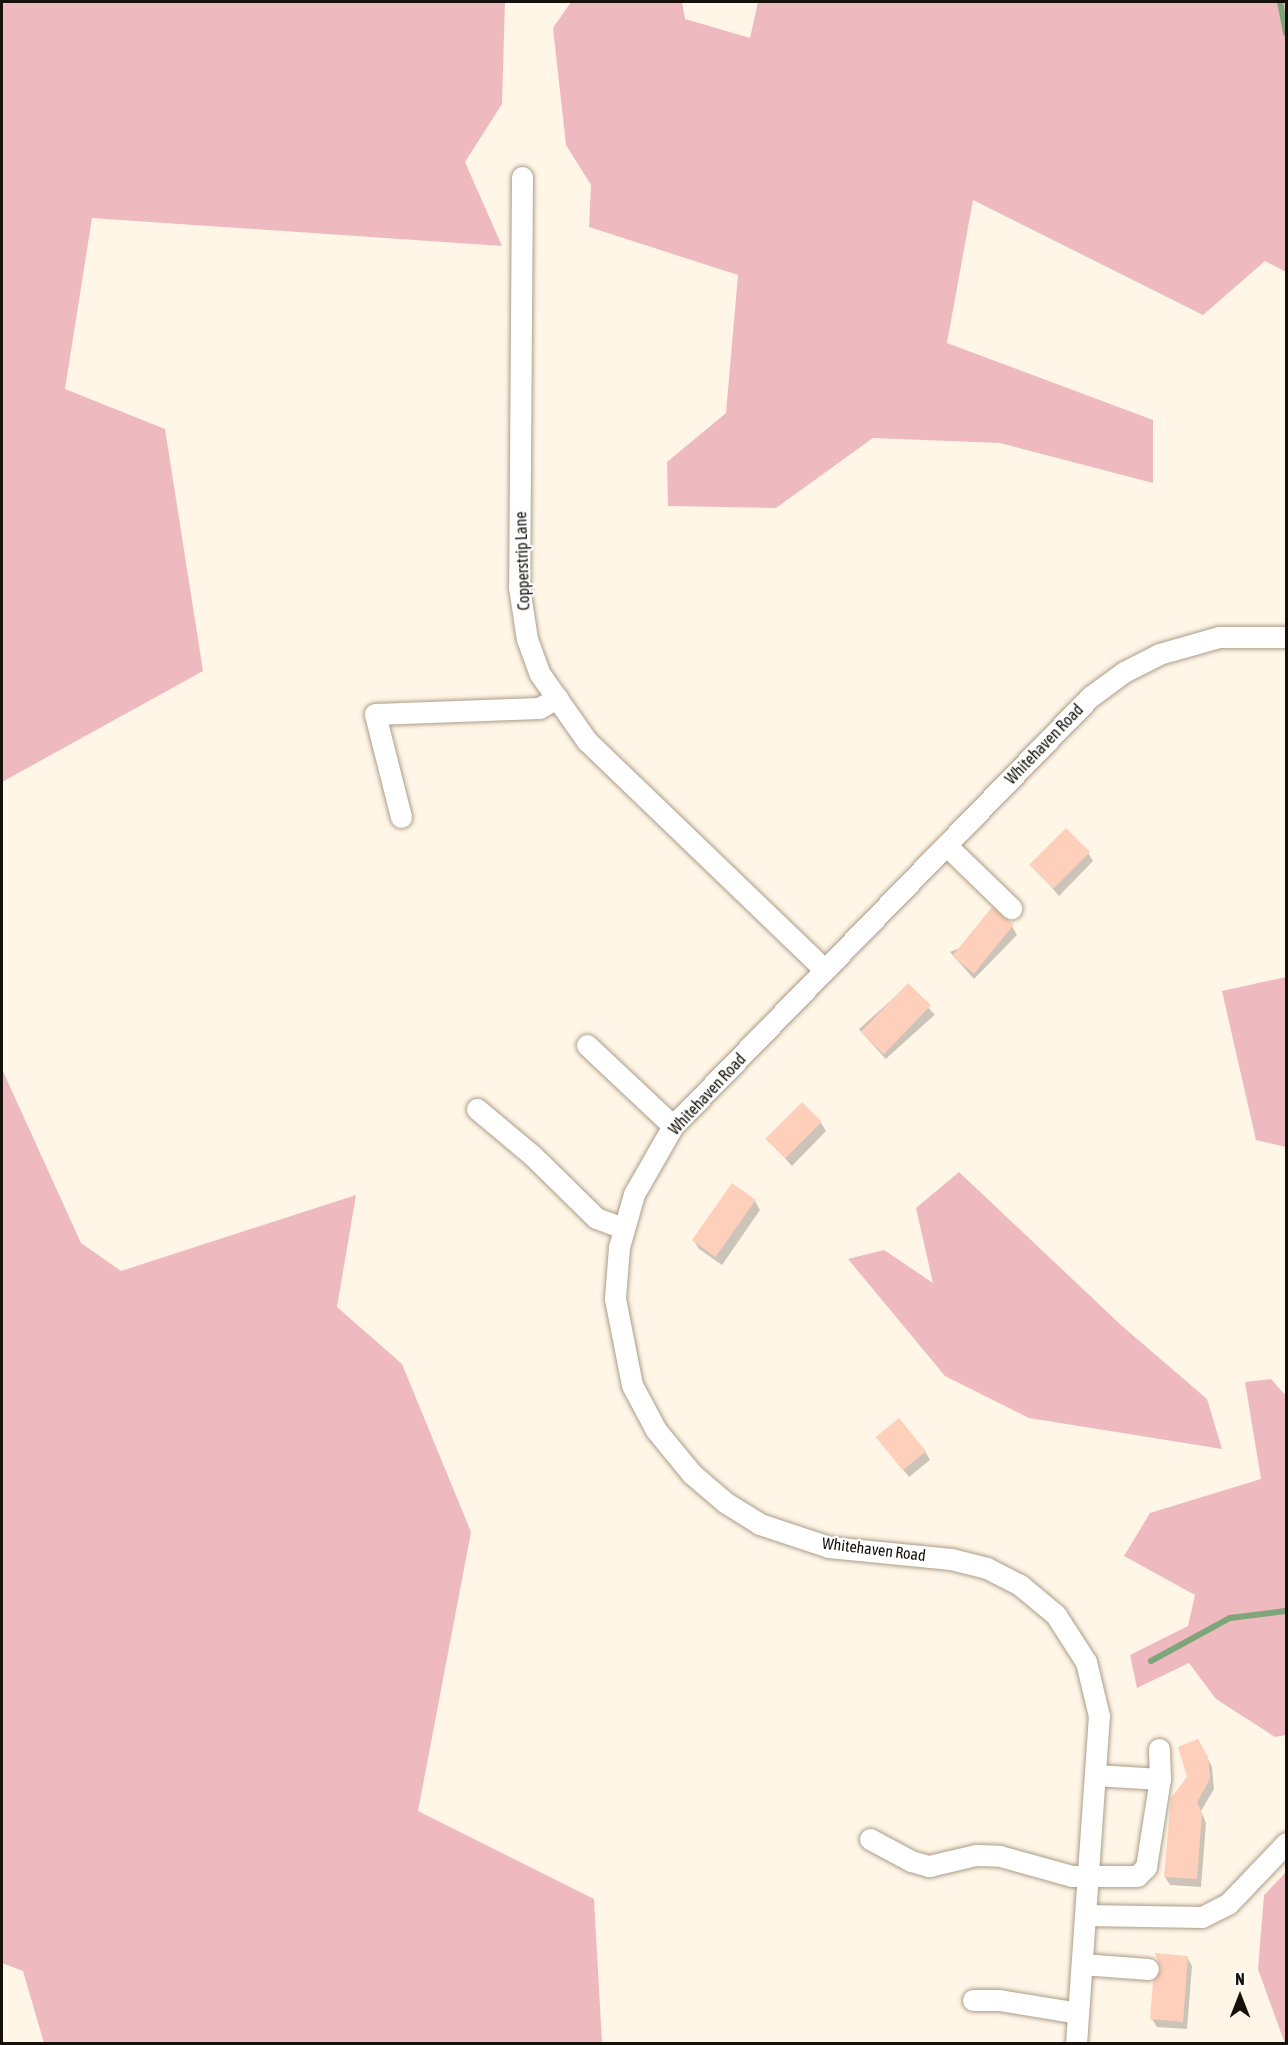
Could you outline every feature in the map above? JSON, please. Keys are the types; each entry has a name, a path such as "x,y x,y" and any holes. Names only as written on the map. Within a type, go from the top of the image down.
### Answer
{"street":[{"name":"Copperstrip Lane","path":"522,177 519,587 527,639 540,674 587,741 825,970"},
{"name":"Whitehaven Road","path":"1076,2043 1099,1716 1086,1662 1056,1615 1020,1585 987,1568 951,1559 829,1547 760,1524 726,1503 692,1474 656,1430 632,1385 615,1298 624,1228 634,1194 673,1126 1090,697 1124,672 1159,654 1219,637 1287,637"},
{"path":"401,817 375,714 539,708 557,698"},
{"path":"946,846 1011,908"},
{"path":"587,1045 673,1126"},
{"path":"477,1109 532,1155 596,1218 624,1228"},
{"path":"870,1839 911,1861 928,1866 975,1855 1000,1856 1088,1878 1137,1876 1146,1866 1160,1779 1159,1749"},
{"path":"1095,1775 1160,1779"},
{"path":"1085,1915 1202,1917 1228,1904 1287,1843"},
{"path":"1082,1964 1148,1970"},
{"path":"973,2000 999,2000 1078,2013"}],"shaded area":[{"path":"2,2 505,2 502,104 465,162 502,246 92,218 65,389 165,429 203,671 2,782"},
{"path":"571,2 682,2 685,19 750,38 758,2 1286,2 1286,272 1265,261 1203,315 973,200 947,343 1153,420 1153,483 1000,443 873,438 776,508 668,506 667,462 726,413 738,275 589,227 591,185 566,145 553,28"},
{"path":"1286,977 1286,1147 1256,1140 1222,991"},
{"path":"2,1069 81,1243 121,1271 356,1195 337,1307 402,1364 471,1532 418,1811 594,1899 602,2043 44,2043 23,1971 2,1963"},
{"path":"959,1172 1122,1326 1207,1399 1222,1449 1029,1418 945,1376 848,1259 884,1250 933,1283 916,1208"},
{"path":"1271,1379 1286,1396 1286,1735 1275,1737 1216,1699 1189,1663 1137,1688 1130,1655 1188,1626 1195,1595 1124,1556 1150,1513 1261,1479 1245,1382"},
{"path":"1286,1872 1285,2044 1258,1969 1264,1895"}],"building":[{"path":"1066,828 1090,852 1053,889 1029,865"},
{"path":"992,907 1014,925 974,974 952,956"},
{"path":"908,983 931,1005 884,1054 861,1032"},
{"path":"802,1102 822,1122 785,1159 765,1139"},
{"path":"732,1183 756,1200 716,1257 692,1240"},
{"path":"899,1418 926,1451 903,1470 876,1437"},
{"path":"1198,1739 1208,1757 1210,1779 1197,1802 1202,1813 1197,1879 1164,1877 1171,1798 1187,1777 1178,1747"},
{"path":"1155,1953 1188,1956 1183,2022 1150,2019 1153,1981 1161,1969"}],"waterway":[{"path":"1280,2 1286,33"},
{"path":"1151,1661 1230,1618 1286,1611"}]}
